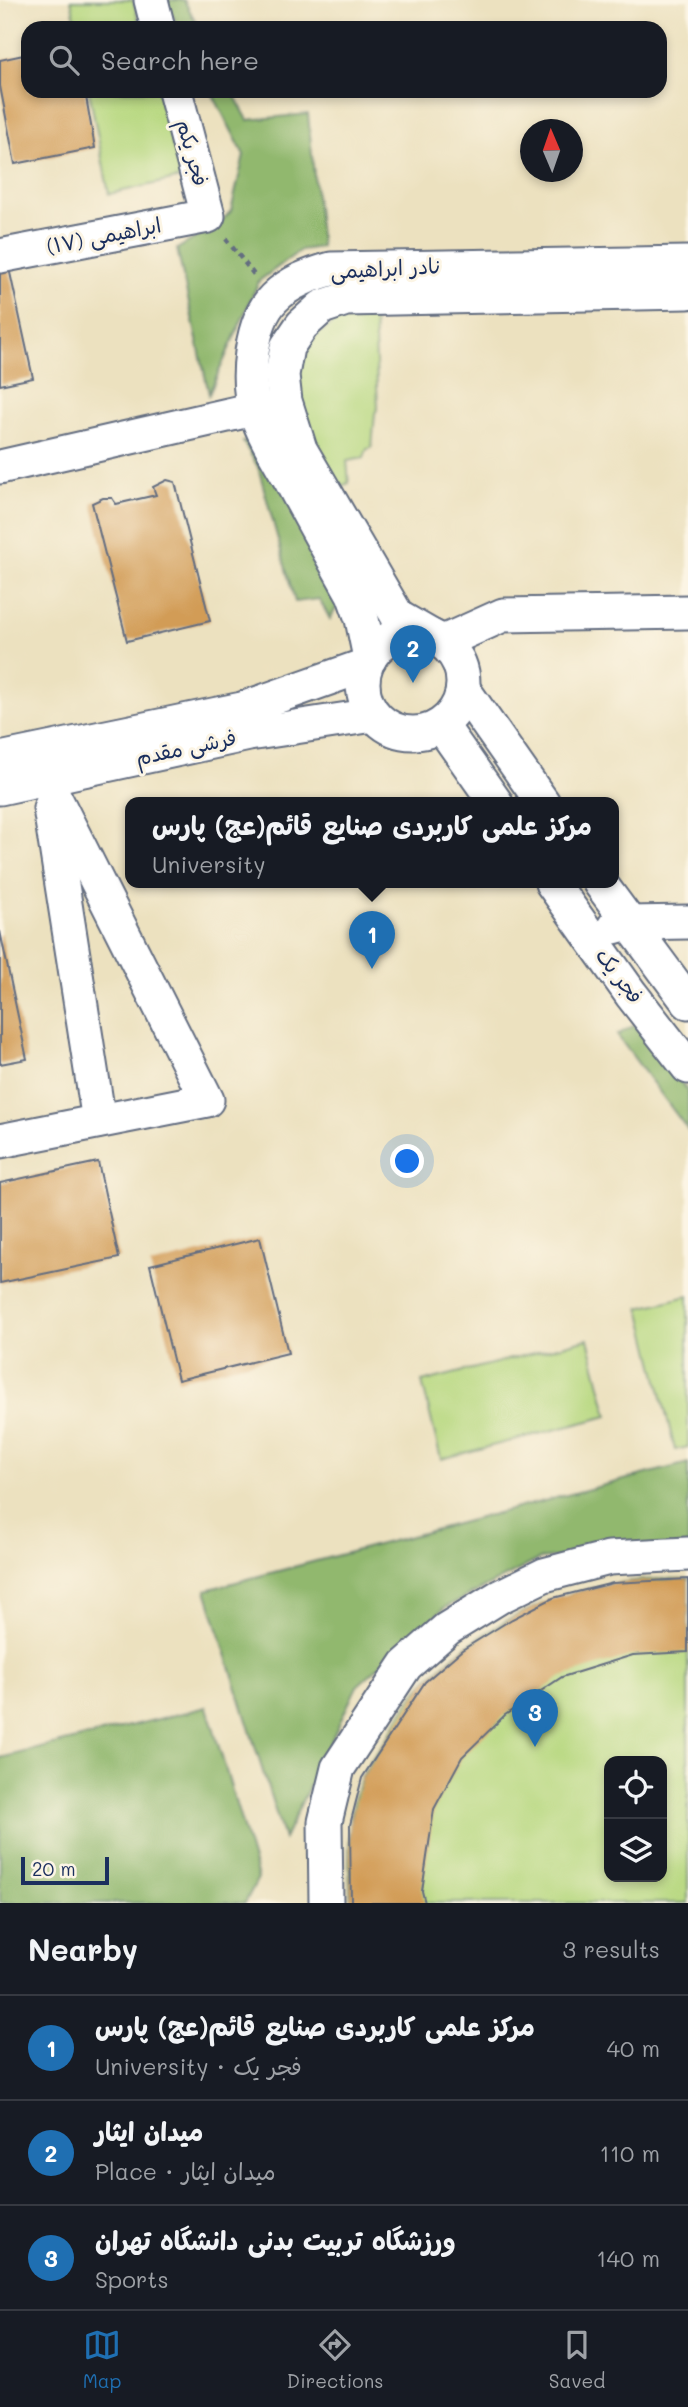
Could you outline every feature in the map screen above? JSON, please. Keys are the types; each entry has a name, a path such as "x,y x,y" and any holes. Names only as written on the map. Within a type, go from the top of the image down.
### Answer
{"street":[{"path":"151,0 156,21"},
{"name":"فجر یکم","path":"177,98 208,216"},
{"name":"ابراهیمی (۱۷)","path":"0,256 208,216"},
{"name":"نادر ابراهیمی","path":"272,299 293,282 331,269 688,262"},
{"name":"نادر ابراهیمی","path":"437,639 398,617 300,449 285,401 282,375 287,347 302,325 323,307 346,299 688,292"},
{"path":"272,299 258,327 250,358 254,409 267,439 353,594 362,619 368,662 363,691 367,704 384,725 409,734 422,733 442,725 455,712 463,689 463,675 452,651 437,639 415,633 399,635 385,641 368,662"},
{"path":"0,467 254,409"},
{"path":"437,639 503,615 688,612"},
{"name":"فرشی مقدم","path":"0,759 242,709 368,662"},
{"path":"463,689 539,797"},
{"name":"فرشی مقدم","path":"0,788 248,734 374,715"},
{"path":"442,725 492,797"},
{"path":"45,778 99,1121"},
{"path":"0,1141 206,1100 45,778"},
{"name":"فجر یک","path":"555,888 688,1067"},
{"name":"فجر یک","path":"604,888 688,1002"},
{"path":"588,935 628,923 688,922"},
{"path":"323,1897 325,1822 338,1768 406,1665 447,1629 499,1597 544,1575 609,1558 688,1554"}],"path":[{"path":"208,216 272,299"}],"green space":[{"path":"71,0 133,0 139,21 76,21"},
{"path":"165,0 184,0 195,21 176,21"},
{"path":"90,98 160,98 181,178 109,194"},
{"path":"215,98 236,98 248,120 308,114 321,247 301,250 259,281 209,394 177,249 219,224 231,211 244,155"},
{"path":"374,317 378,408 375,413 372,448 367,449 364,458 347,461 349,483 338,487 320,470 296,389 300,361 314,337 339,319"},
{"path":"254,440 342,598 330,619 319,599 295,602 258,467 243,442"},
{"path":"635,1025 688,1091 688,1130 617,1035"},
{"path":"688,1296 688,1447 675,1450 640,1308"},
{"path":"588,1339 608,1416 441,1459 422,1382"},
{"path":"688,1463 688,1545 540,1559 444,1608 357,1686 284,1839 206,1590"},
{"path":"688,1579 688,1903 351,1903 349,1839 357,1791 370,1763 421,1686 454,1656 515,1617 547,1602 616,1583"},
{"path":"207,1707 258,1878 245,1903 0,1903 0,1758"}],"building":[{"path":"21,56 21,98 86,98 95,148 15,164 0,86 0,60"},
{"path":"9,268 33,378 0,385 0,270"},
{"path":"167,480 175,482 210,621 127,641 92,503 103,498 112,498 116,504 156,495 153,487"},
{"path":"0,931 27,1059 0,1064"},
{"path":"98,1162 119,1258 0,1283 0,1183"},
{"path":"260,1238 288,1353 178,1380 150,1265"},
{"path":"688,1579 688,1652 633,1655 562,1677 505,1715 462,1757 434,1809 422,1891 425,1903 351,1903 350,1825 362,1778 425,1682 462,1650 512,1619 553,1598 613,1583"}],"place":[{"name":"میدان ایثار","path":"413,683"},
{"name":"مرکز علمی کاربردی صنایع قائم(عج) پارس","path":"372,969"},
{"name":"ورزشگاه تربیت بدنی دانشگاه تهران","path":"535,1747"}]}
